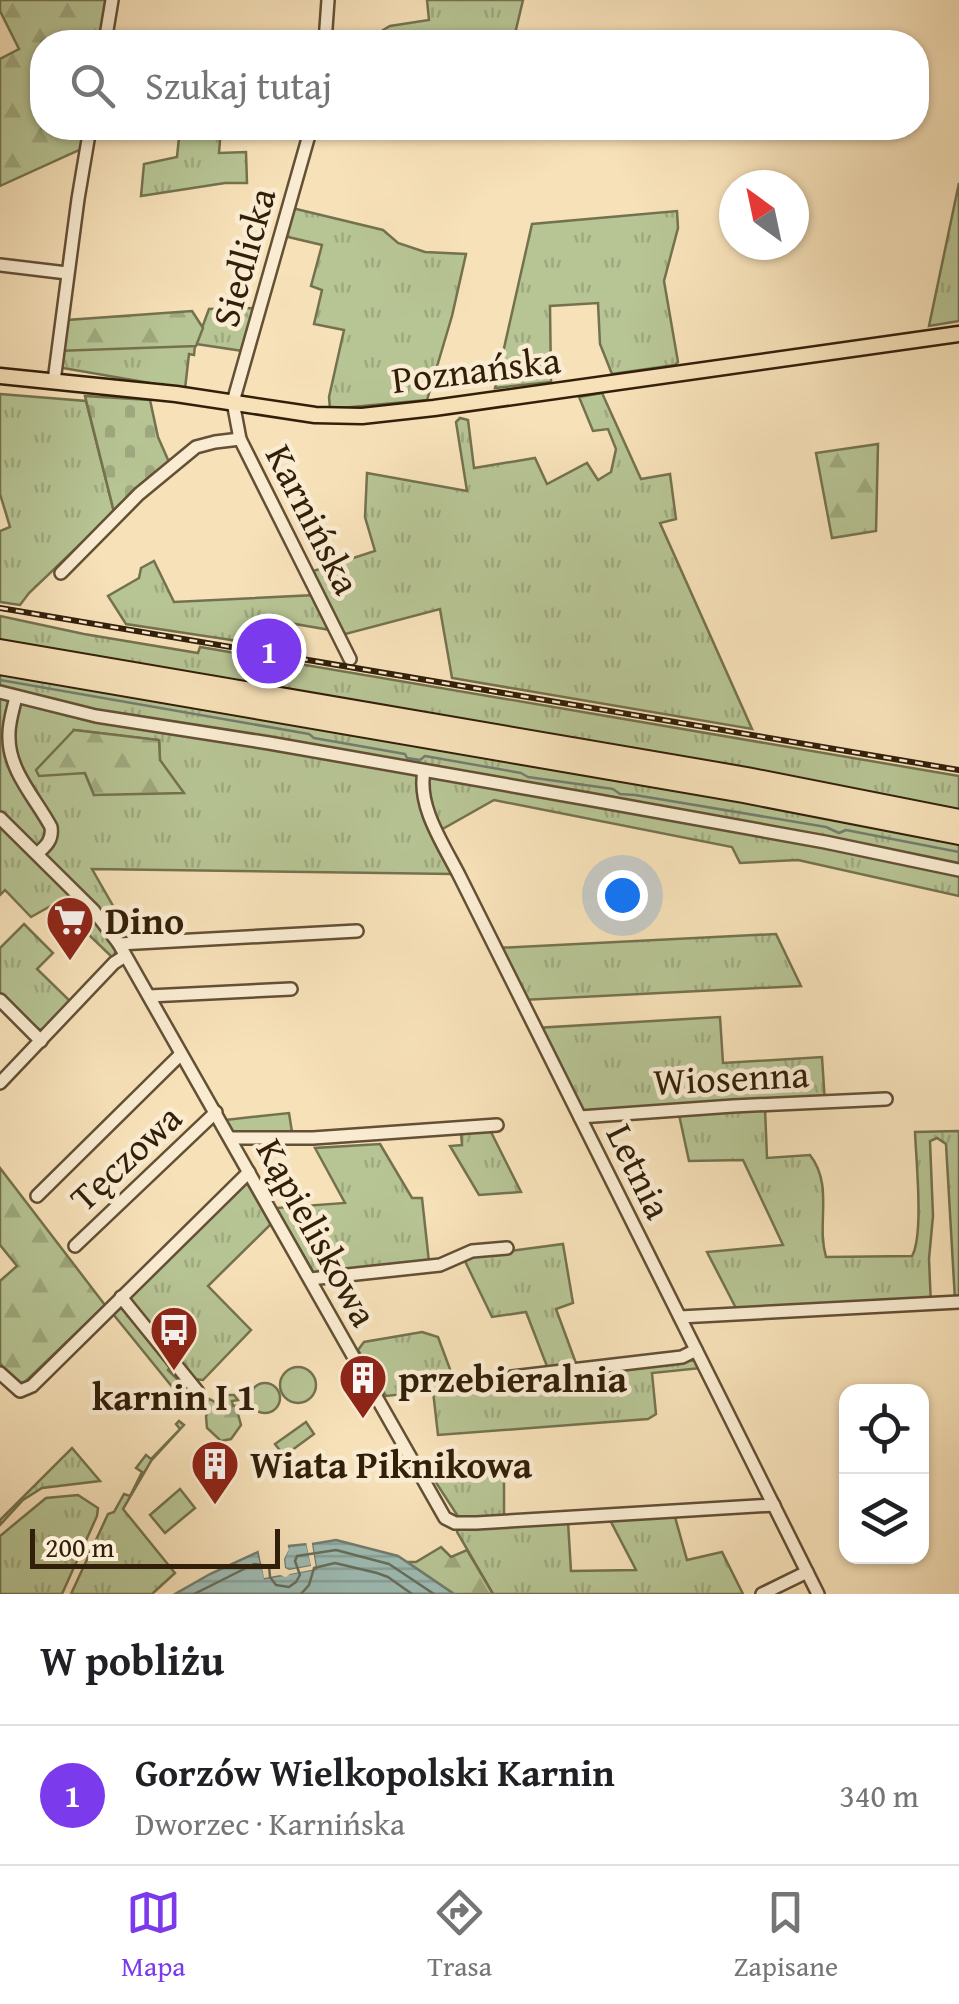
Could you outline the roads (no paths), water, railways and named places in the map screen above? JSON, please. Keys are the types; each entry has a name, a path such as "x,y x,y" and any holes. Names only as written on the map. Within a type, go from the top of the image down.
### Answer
{"highway":[{"path":"0,649 747,777 959,819"},
{"path":"0,665 723,790 959,835"}],"main road":[{"name":"Poznańska","path":"0,376 176,394 315,415 362,416 959,334"}],"street":[{"path":"107,30 112,0"},
{"path":"326,30 328,0"},
{"path":"54,381 88,140"},
{"name":"Siedlicka","path":"233,402 308,140"},
{"path":"0,265 67,273"},
{"name":"Karnińska","path":"233,402 240,439 350,659"},
{"path":"61,573 139,494 196,447 240,439"},
{"path":"0,692 131,722 269,742 826,842 959,870"},
{"path":"16,697 8,741 12,757 52,834 37,854"},
{"name":"Letnia","path":"424,770 424,793 433,821 818,1594"},
{"name":"Kąpieliskowa","path":"0,818 94,911 122,950 442,1515 450,1522 476,1523 774,1505"},
{"path":"0,1082 114,964 122,950 357,931"},
{"path":"149,996 291,989"},
{"path":"0,1000 41,1040"},
{"name":"Tęczowa","path":"37,1196 181,1054"},
{"name":"Wiosenna","path":"580,1117 886,1099"},
{"name":"Tęczowa","path":"75,1246 216,1112"},
{"path":"230,1138 313,1138 497,1125"},
{"path":"0,1373 16,1389 27,1390 249,1172"},
{"path":"310,1279 440,1265 472,1251 508,1248"},
{"path":"122,1297 198,1392"},
{"path":"680,1317 959,1302"},
{"path":"512,1377 682,1358 696,1350"},
{"path":"762,1594 807,1572"}],"water":[{"path":"336,1540 398,1556 454,1594 175,1594 258,1552 265,1578 316,1569 312,1544"},
{"path":"307,1544 312,1566 285,1568 289,1546"}],"waterway":[{"path":"0,680 309,734 405,754 407,758 420,760 425,756 959,852"}],"railway":[{"path":"0,608 959,770"}],"place":[{"name":"Gorzów Wielkopolski Karnin","path":"269,651"},
{"name":"Dino","path":"70,962"},
{"name":"karnin I 1","path":"174,1372"},
{"name":"przebieralnia","path":"363,1420"},
{"name":"Wiata Piknikowa","path":"215,1506"}]}
